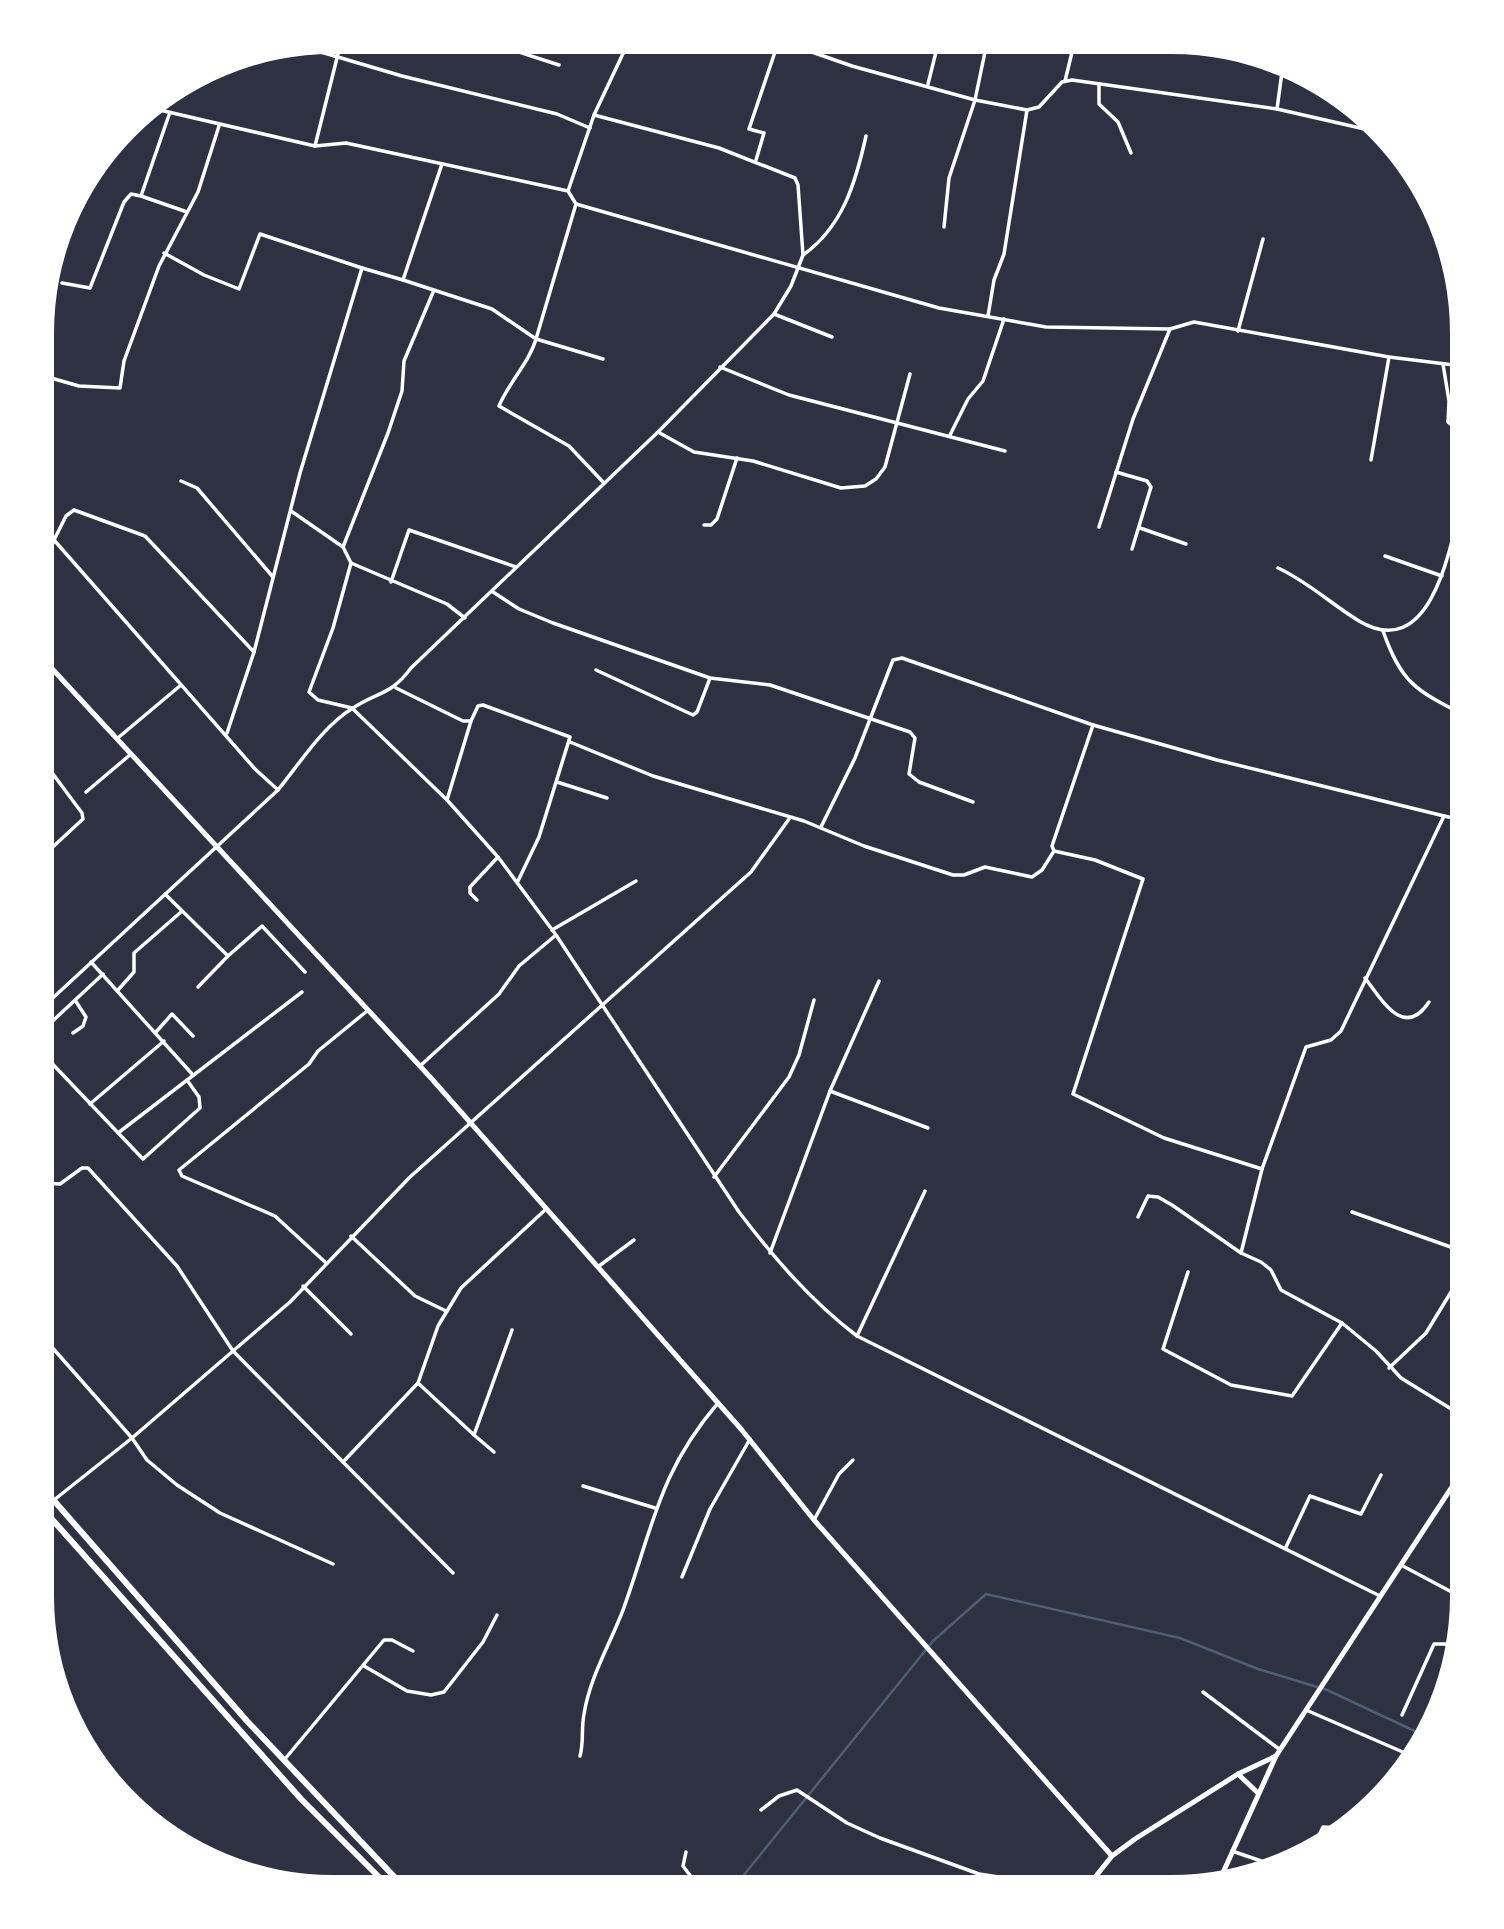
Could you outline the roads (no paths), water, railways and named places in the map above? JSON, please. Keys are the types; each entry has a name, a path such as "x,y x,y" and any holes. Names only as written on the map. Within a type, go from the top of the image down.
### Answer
{"highway":[{"path":"54,1500 283,1760 393,1875"},
{"path":"54,1522 300,1799 377,1875"}],"street":[{"path":"331,54 516,106 557,114 590,128"},
{"path":"528,54 559,65"},
{"path":"568,191 594,115 623,54"},
{"path":"756,161 764,133 749,129 774,54"},
{"path":"818,54 852,66 928,84 975,100 1027,110 1039,107 1065,81 1072,79 1277,109 1359,128"},
{"path":"928,84 936,54"},
{"path":"944,227 948,178 975,100 985,54"},
{"path":"1065,81 1072,54"},
{"path":"315,146 338,56"},
{"path":"1277,109 1281,77"},
{"path":"1099,85 1099,104 1118,122 1131,153"},
{"path":"988,316 994,280 1004,254 1027,110"},
{"path":"163,112 315,146 346,143 568,191 576,204 939,308 1046,327 1170,330 1194,322 1389,357 1450,365"},
{"path":"141,196 169,114"},
{"path":"54,997 278,790 327,731 352,708 396,688 411,668 658,432 774,314 799,268 803,255 798,185 795,178 704,143 594,115"},
{"path":"54,379 79,386 120,388 124,361 164,253 187,212 209,163 219,126"},
{"path":"803,255 821,239 849,199 866,136"},
{"path":"403,280 442,164"},
{"path":"62,283 90,288 124,202 131,194 187,212"},
{"path":"576,204 531,354 510,383 499,406 569,446 604,483"},
{"path":"164,253 204,275 239,289 260,234 492,309 536,339 603,359"},
{"path":"1238,331 1263,239"},
{"path":"226,733 254,652 320,400 362,268"},
{"path":"343,547 402,391 404,361 434,290"},
{"path":"774,314 832,337"},
{"path":"950,435 968,399 983,381 1004,319"},
{"path":"1099,527 1133,419 1170,330"},
{"path":"1371,460 1389,357"},
{"path":"1443,364 1450,424"},
{"path":"720,368 789,395 1005,451"},
{"path":"658,432 694,452 737,458 841,488 860,488 881,474 910,374"},
{"path":"704,525 710,525 717,519 737,458"},
{"path":"1116,472 1150,483 1140,528 1132,549"},
{"path":"181,481 197,488 273,577"},
{"path":"254,652 145,536 74,510 66,516 54,540 255,769 278,790"},
{"path":"291,510 343,547 351,564 447,604 465,618"},
{"path":"1140,528 1186,544"},
{"path":"391,582 409,530 516,567"},
{"path":"1278,568 1293,575 1360,621 1382,630 1406,623 1428,606 1442,576 1450,544"},
{"path":"1385,556 1442,576"},
{"path":"351,564 333,628 309,686 309,692 318,699 352,708 447,800 498,857 556,935 714,1177 770,1253 825,1310 857,1336 1380,1596"},
{"path":"493,592 519,609 553,623 710,678 770,685 910,732 915,738 908,771 915,780 972,802"},
{"path":"1382,630 1404,678 1450,707"},
{"path":"821,827 872,718 887,667 893,660 902,658 1093,725 1217,760 1450,818"},
{"path":"54,670 119,737 216,848 420,1066 750,1439 814,1520 1112,1856"},
{"path":"596,670 693,715 697,712 710,678"},
{"path":"119,737 182,684"},
{"path":"396,688 452,717 471,720"},
{"path":"447,800 471,720 478,706 483,705 567,735 570,742 539,837 518,881"},
{"path":"1054,852 1052,846 1057,827 1093,725"},
{"path":"570,742 653,776 678,781 789,819 821,827 864,846 960,876 985,867 1032,877 1042,870 1054,852"},
{"path":"86,792 132,753"},
{"path":"54,775 82,813 83,819 54,846"},
{"path":"557,782 607,799"},
{"path":"1241,1253 1262,1169 1306,1047 1336,1037 1444,817"},
{"path":"54,1500 132,1438 290,1302 351,1236 469,1123 751,872 789,819"},
{"path":"1054,852 1095,860 1143,879 1073,1094 1164,1138 1262,1169"},
{"path":"477,900 470,893 470,887 498,857"},
{"path":"552,930 636,881"},
{"path":"165,894 228,956"},
{"path":"118,990 134,972 134,953 181,912"},
{"path":"198,987 262,926 305,972"},
{"path":"420,1066 499,994 519,966 556,935"},
{"path":"91,962 193,1075"},
{"path":"54,1020 103,974"},
{"path":"1365,978 1398,1015 1410,1019 1420,1015 1429,1002"},
{"path":"770,1253 830,1091 879,981"},
{"path":"118,1133 302,992"},
{"path":"73,1033 83,1026 86,1017 75,1000"},
{"path":"714,1177 789,1077 799,1055 814,1000"},
{"path":"326,1262 278,1218 182,1176 179,1170 309,1064 318,1051 368,1010"},
{"path":"156,1032 172,1014 192,1035"},
{"path":"90,1104 164,1041"},
{"path":"54,1066 140,1158 146,1158 200,1108 199,1097 187,1080"},
{"path":"830,1091 928,1128"},
{"path":"54,1184 60,1184 82,1168 88,1168 177,1266 233,1351 453,1573"},
{"path":"857,1336 925,1191"},
{"path":"1138,1217 1148,1196 1158,1197 1271,1270 1281,1290 1342,1323 1376,1351 1389,1368 1450,1408"},
{"path":"343,1462 418,1383 446,1311 467,1282 545,1210"},
{"path":"1352,1212 1450,1247"},
{"path":"351,1236 415,1296 446,1311"},
{"path":"597,1268 634,1240"},
{"path":"1188,1272 1163,1349 1231,1385 1292,1396 1342,1323"},
{"path":"303,1286 351,1334"},
{"path":"1389,1368 1426,1333 1450,1294"},
{"path":"474,1435 512,1330"},
{"path":"54,1349 132,1438 147,1460 197,1500 333,1564"},
{"path":"418,1383 494,1452"},
{"path":"580,1756 585,1734 584,1714 594,1678 622,1613 655,1508 684,1446 718,1403"},
{"path":"681,1577 710,1509 750,1439"},
{"path":"814,1520 839,1474 853,1460"},
{"path":"1286,1547 1310,1496 1360,1514 1381,1475"},
{"path":"583,1486 655,1508"},
{"path":"1224,1869 1276,1756 1450,1490"},
{"path":"1401,1565 1450,1591"},
{"path":"364,1666 407,1691 431,1695 444,1692 483,1642 497,1615"},
{"path":"283,1760 384,1640 392,1640 413,1651"},
{"path":"1402,1715 1434,1644 1445,1644"},
{"path":"1203,1692 1281,1751"},
{"path":"1306,1710 1402,1752"},
{"path":"1097,1875 1112,1856 1238,1774 1276,1756"},
{"path":"1238,1774 1258,1793"},
{"path":"761,1810 779,1796 797,1790 847,1823 926,1855 986,1875"},
{"path":"1232,1851 1259,1860"},
{"path":"686,1852 683,1866 690,1875"}],"waterway":[{"path":"744,1875 933,1641 986,1594 1180,1638 1258,1669 1327,1690 1414,1731"}]}
